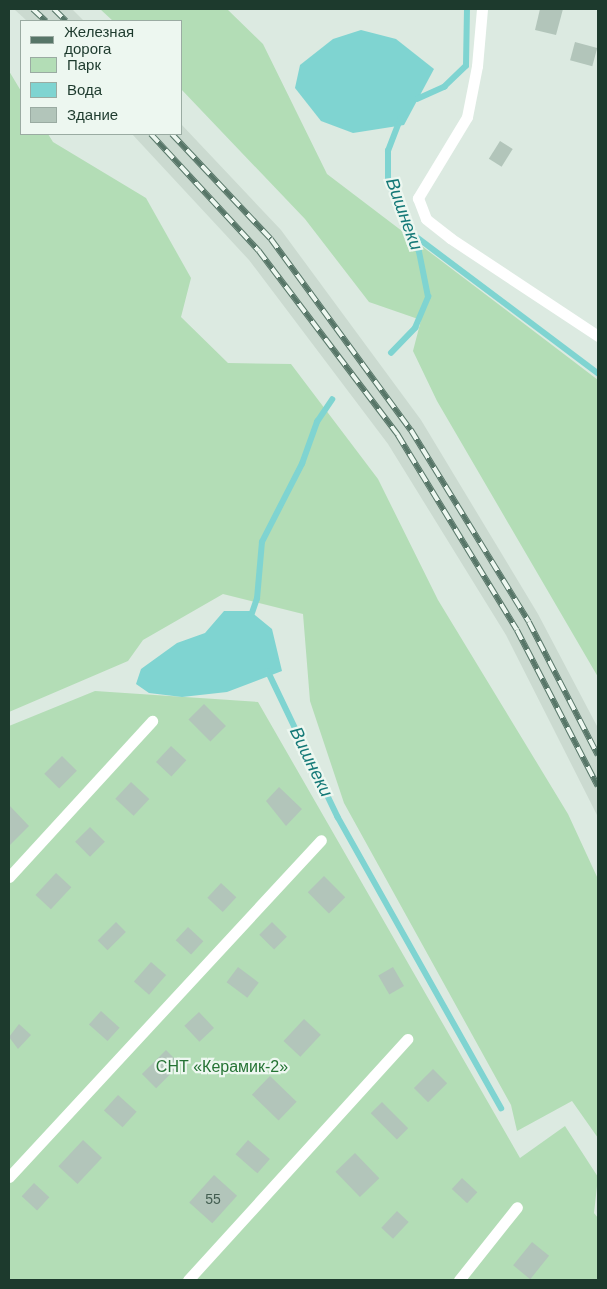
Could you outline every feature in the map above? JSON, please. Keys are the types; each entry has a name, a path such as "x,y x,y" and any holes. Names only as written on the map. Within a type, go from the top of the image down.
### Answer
{"lane":[{"path":"482,9 478,66 467,117 418,198 426,219 450,238 598,336"},
{"path":"9,877 152,721"},
{"path":"9,1177 321,840"},
{"path":"188,1280 407,1039"},
{"path":"459,1280 517,1207"}],"shaded area":[{"path":"14,9 72,9 83,20 26,20"},
{"path":"182,125 281,230 421,420 538,614 598,728 598,817 506,635 388,444 249,260 133,135 182,135"}],"green space":[{"path":"100,9 227,9 263,44 327,174 598,380 598,677 437,401 413,351 421,320 369,302 305,219 182,90 182,20 112,20"},
{"path":"9,71 20,89 20,135 49,135 53,142 146,198 191,278 181,317 228,363 291,364 378,479 438,600 568,814 598,879 598,1138 572,1101 517,1131 511,1105 344,803 310,701 303,614 223,594 143,640 128,661 9,712"},
{"name":"СНТ «Керамик-2»","path":"95,691 258,702 520,1158 565,1126 598,1177 594,1213 598,1218 598,1280 9,1280 9,726"}],"water":[{"path":"361,30 396,39 434,69 404,125 353,133 321,121 295,88 300,65 333,39"},
{"path":"224,611 250,611 272,629 282,671 227,692 182,697 149,693 136,684 141,669 177,643 205,633"}],"building":[{"path":"540,9 563,9 556,35 535,30"},
{"path":"575,42 597,48 592,66 570,60"},
{"path":"500,141 513,149 502,167 489,159"},
{"path":"204,704 226,726 210,741 188,720"},
{"path":"171,746 186,760 171,776 156,762"},
{"path":"62,756 77,771 59,789 44,774"},
{"path":"131,782 149,799 134,816 115,799"},
{"path":"279,787 302,809 286,826 266,801"},
{"path":"9,805 29,826 9,846"},
{"path":"90,827 105,842 90,857 75,842"},
{"path":"56,873 71,887 51,909 36,895"},
{"path":"324,876 345,897 329,913 308,892"},
{"path":"221,883 236,897 223,912 207,898"},
{"path":"116,922 126,932 108,950 98,940"},
{"path":"272,922 287,937 274,950 259,935"},
{"path":"188,927 203,941 191,954 176,940"},
{"path":"151,962 166,975 149,995 134,982"},
{"path":"238,967 259,983 247,998 227,982"},
{"path":"393,967 404,986 389,995 378,976"},
{"path":"101,1011 120,1028 108,1041 89,1024"},
{"path":"199,1012 214,1028 199,1042 184,1026"},
{"path":"304,1019 321,1035 300,1057 284,1041"},
{"path":"19,1024 31,1035 18,1049 9,1037"},
{"path":"166,1050 180,1064 156,1088 142,1074"},
{"path":"433,1069 447,1083 428,1102 414,1088"},
{"path":"270,1076 297,1102 279,1120 252,1095"},
{"path":"118,1095 137,1112 123,1127 104,1111"},
{"path":"382,1102 408,1128 397,1139 371,1113"},
{"path":"83,1140 102,1158 77,1184 58,1166"},
{"path":"248,1140 270,1159 257,1173 236,1154"},
{"path":"355,1153 379,1178 360,1197 336,1172"},
{"path":"214,1175 237,1196 212,1223 189,1202"},
{"path":"462,1178 477,1192 467,1203 452,1189"},
{"path":"34,1183 49,1197 37,1210 22,1196"},
{"path":"397,1211 409,1222 393,1239 381,1228"},
{"path":"532,1242 549,1256 530,1279 513,1265"}],"waterway":[{"name":"Вишнеки","path":"417,99 444,87 466,66 467,9"},
{"name":"Вишнеки","path":"391,353 415,328 428,297 419,252 388,182 388,151 400,119"},
{"path":"410,232 598,373"},
{"name":"Вишнеки","path":"251,616 257,599 262,542 302,464 317,422 332,400"},
{"name":"Вишнеки","path":"268,671 338,817 501,1108"}],"railway":[{"path":"33,9 45,20"},
{"path":"54,9 65,20"},
{"path":"152,135 259,251 398,435 517,630 598,786"},
{"path":"173,135 271,239 411,430 529,622 598,755"}]}
